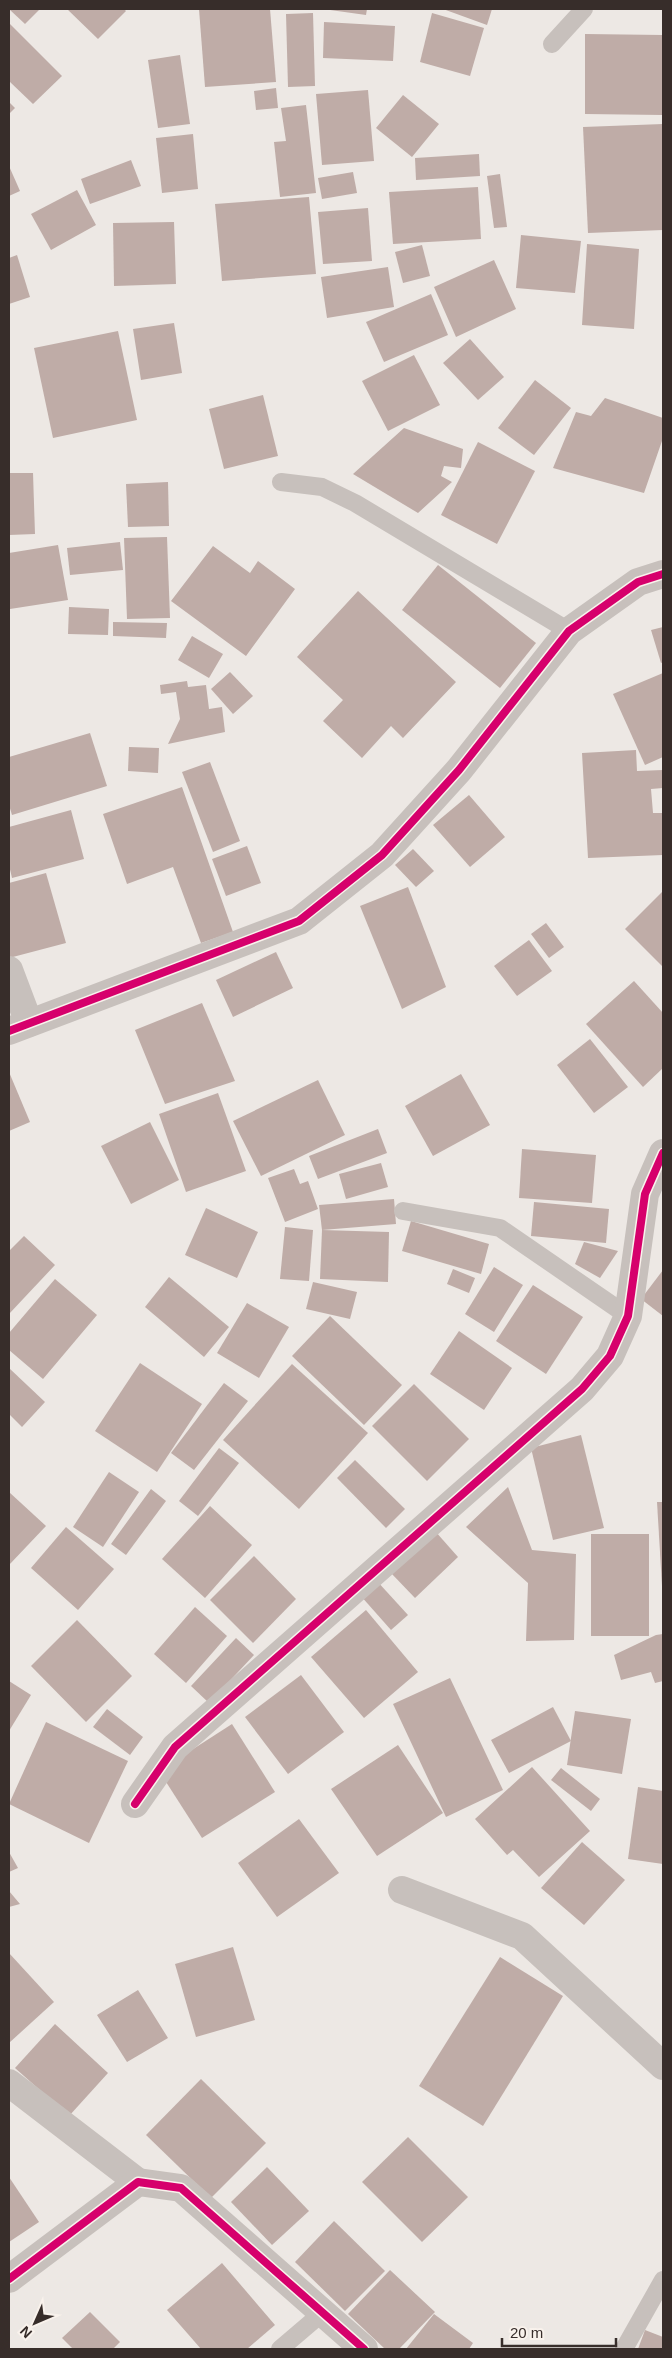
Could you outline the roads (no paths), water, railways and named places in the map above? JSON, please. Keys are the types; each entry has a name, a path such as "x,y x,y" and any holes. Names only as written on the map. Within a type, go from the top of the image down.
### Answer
{"street":[{"path":"9,970 19,1027 299,922 382,855 459,770 569,631 638,582 663,574"},
{"path":"135,1804 175,1747 582,1389 610,1356 628,1316 645,1194 663,1153"},
{"path":"402,1890 522,1936 663,2066"},
{"path":"9,2083 138,2182 181,2188 321,2314 364,2349"},
{"path":"9,2279 138,2182"}],"lane":[{"path":"552,44 584,9"},
{"path":"281,482 322,487 355,503 569,631"},
{"path":"403,1211 500,1228 628,1316"},
{"path":"624,2349 663,2280"},
{"path":"280,2349 321,2314"}]}
